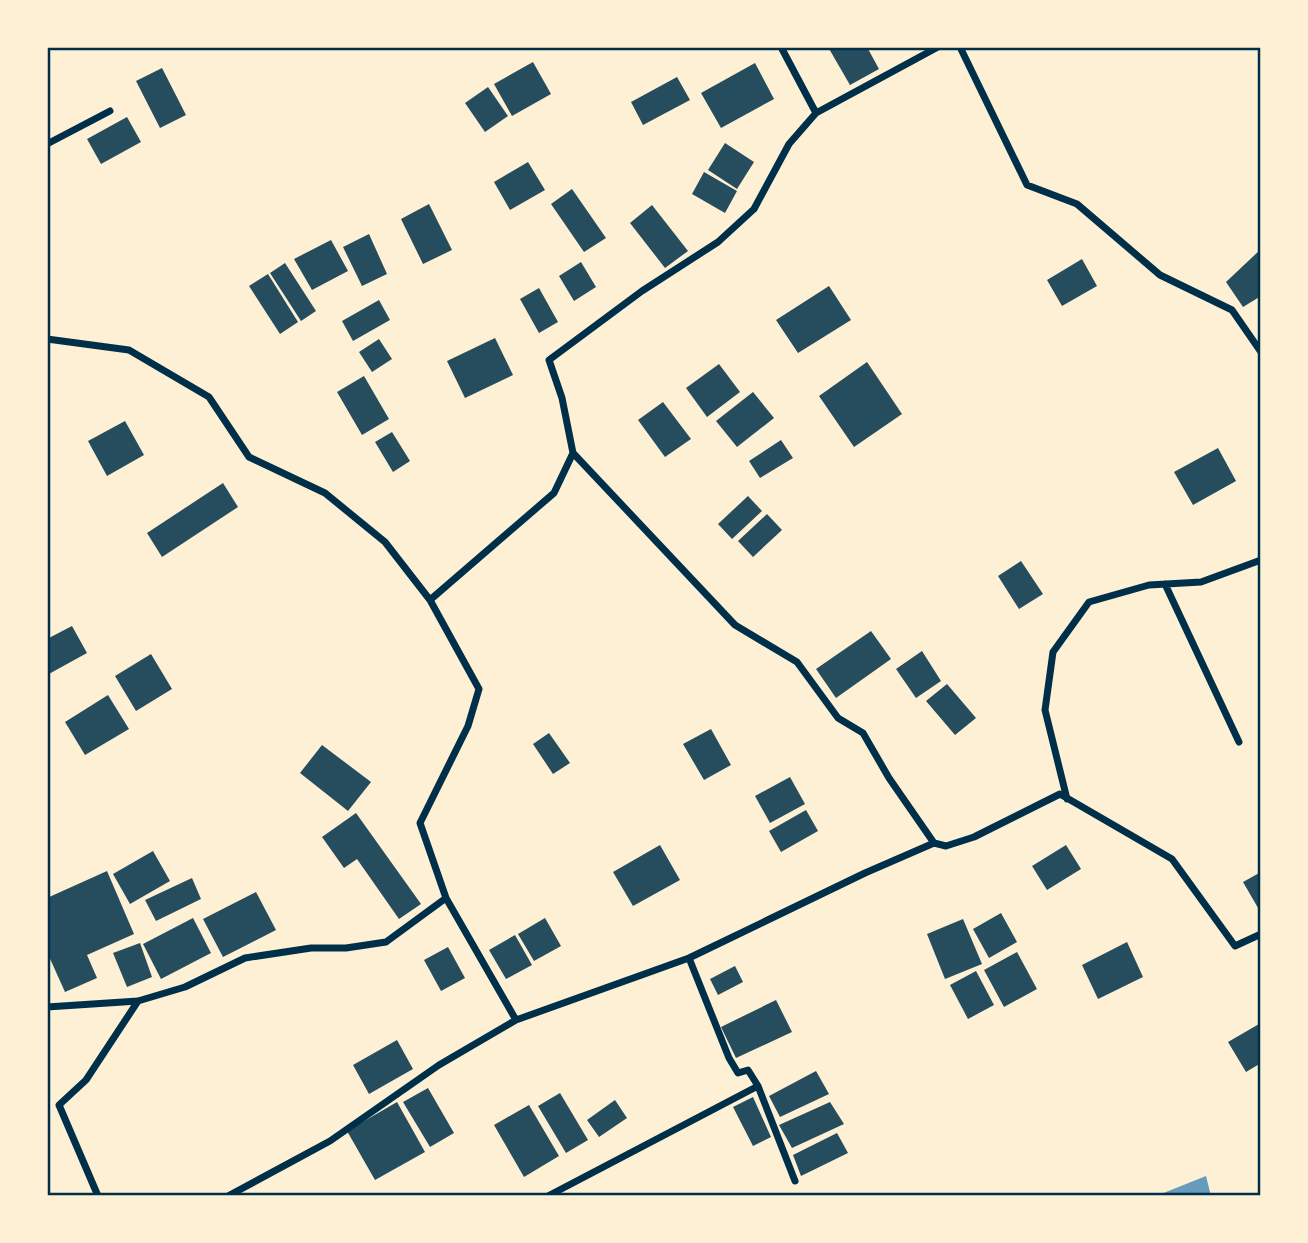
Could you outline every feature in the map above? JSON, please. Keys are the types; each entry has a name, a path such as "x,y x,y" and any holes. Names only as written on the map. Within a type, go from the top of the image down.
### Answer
{"street":[{"path":"782,47 816,113"},
{"path":"934,843 889,778 863,733 838,718 797,662 735,625 573,453 562,398 549,360 642,291 718,242 754,209 789,144 816,113 938,47"},
{"path":"960,47 1027,186 1077,204 1160,275 1232,310 1261,352"},
{"path":"47,144 110,111"},
{"path":"47,338 129,350 209,397 249,457 325,493 385,542 430,600 479,689 468,726 420,823 446,898 516,1020"},
{"path":"430,600 554,493 573,453"},
{"path":"1067,799 1045,710 1053,652 1089,602 1149,585 1201,582 1261,559"},
{"path":"1166,584 1239,742"},
{"path":"228,1196 330,1142 439,1065 516,1020 689,958 934,843 946,846 974,837 1060,794 1172,859 1234,946 1261,934"},
{"path":"47,1007 138,1001 185,987 245,958 311,948 346,948 386,942 446,898"},
{"path":"689,958 729,1058 738,1073 748,1070 758,1086 794,1181"},
{"path":"98,1196 59,1105 86,1080 138,1001"},
{"path":"548,1196 758,1086"}],"water":[{"path":"1206,1176 1211,1196 1156,1196"}],"building":[{"path":"828,47 867,47 879,69 850,85"},
{"path":"533,62 551,94 512,116 494,84"},
{"path":"755,63 774,99 721,128 701,93"},
{"path":"162,68 186,115 160,128 136,81"},
{"path":"677,77 690,100 643,125 631,102"},
{"path":"488,87 508,116 485,132 465,103"},
{"path":"127,117 141,142 101,164 87,139"},
{"path":"725,143 754,162 737,189 708,170"},
{"path":"528,162 545,190 510,210 494,182"},
{"path":"704,172 737,191 725,213 692,194"},
{"path":"572,189 606,238 584,252 551,204"},
{"path":"429,204 452,250 423,264 401,219"},
{"path":"652,205 688,251 665,268 630,223"},
{"path":"369,234 387,274 362,286 343,247"},
{"path":"331,240 348,271 312,290 294,259"},
{"path":"1261,249 1261,296 1243,307 1226,282"},
{"path":"1082,259 1097,286 1062,306 1047,280"},
{"path":"581,262 596,287 574,301 559,276"},
{"path":"285,263 316,311 301,321 270,273"},
{"path":"268,274 298,322 280,334 249,286"},
{"path":"829,286 851,320 798,353 776,320"},
{"path":"539,288 558,322 539,333 520,299"},
{"path":"379,300 390,320 353,341 342,321"},
{"path":"495,338 513,375 465,398 447,361"},
{"path":"379,339 392,359 372,372 359,352"},
{"path":"867,362 902,414 854,447 819,396"},
{"path":"719,364 740,392 707,417 686,388"},
{"path":"364,376 389,419 362,435 337,392"},
{"path":"753,392 774,418 737,447 716,421"},
{"path":"663,402 691,439 665,457 638,420"},
{"path":"125,421 144,455 107,476 88,441"},
{"path":"392,432 410,461 393,472 375,442"},
{"path":"781,440 793,458 760,478 749,461"},
{"path":"1218,448 1236,481 1193,505 1174,472"},
{"path":"223,483 238,507 162,557 147,533"},
{"path":"748,496 762,511 732,539 718,524"},
{"path":"767,514 782,530 753,557 738,541"},
{"path":"1021,561 1043,594 1019,609 998,576"},
{"path":"72,626 87,653 47,675 47,639"},
{"path":"871,631 891,659 836,698 816,669"},
{"path":"922,651 941,681 916,698 896,669"},
{"path":"151,654 172,689 136,711 115,676"},
{"path":"947,684 976,718 955,735 926,701"},
{"path":"108,695 129,729 85,755 65,722"},
{"path":"711,729 731,765 704,780 683,744"},
{"path":"549,733 570,763 553,774 533,744"},
{"path":"322,745 371,782 348,811 300,773"},
{"path":"790,777 805,804 770,823 755,796"},
{"path":"806,810 818,831 781,852 769,831"},
{"path":"356,813 421,904 399,919 357,859 344,868 322,837"},
{"path":"660,845 680,880 633,906 613,872"},
{"path":"1066,845 1081,869 1047,890 1032,866"},
{"path":"153,851 170,881 130,904 113,874"},
{"path":"107,871 134,934 87,955 97,978 65,992 47,952 47,898"},
{"path":"1261,872 1261,913 1243,882"},
{"path":"192,878 201,899 156,921 145,900"},
{"path":"256,892 276,930 223,957 203,919"},
{"path":"1001,913 1017,942 989,958 973,929"},
{"path":"193,918 211,953 161,979 143,944"},
{"path":"545,918 561,946 534,961 518,934"},
{"path":"963,919 982,964 945,979 927,934"},
{"path":"515,935 532,965 506,979 489,950"},
{"path":"1127,942 1143,977 1098,999 1082,965"},
{"path":"140,943 152,977 127,987 113,953"},
{"path":"448,947 465,978 441,991 424,960"},
{"path":"1017,952 1037,989 1004,1007 984,970"},
{"path":"735,966 743,982 718,995 710,979"},
{"path":"976,971 994,1005 968,1019 950,985"},
{"path":"776,1000 792,1032 736,1058 721,1027"},
{"path":"1259,1024 1261,1063 1246,1072 1228,1042"},
{"path":"397,1040 413,1069 369,1094 353,1065"},
{"path":"816,1071 829,1094 780,1117 769,1096"},
{"path":"428,1088 454,1133 430,1147 403,1102"},
{"path":"560,1093 588,1140 566,1153 538,1106"},
{"path":"753,1097 771,1137 753,1146 733,1107"},
{"path":"615,1100 627,1118 599,1137 587,1120"},
{"path":"397,1102 425,1152 375,1180 347,1131"},
{"path":"830,1102 844,1124 792,1148 779,1125"},
{"path":"529,1105 559,1156 524,1177 494,1125"},
{"path":"837,1133 848,1153 801,1176 793,1155"}]}
